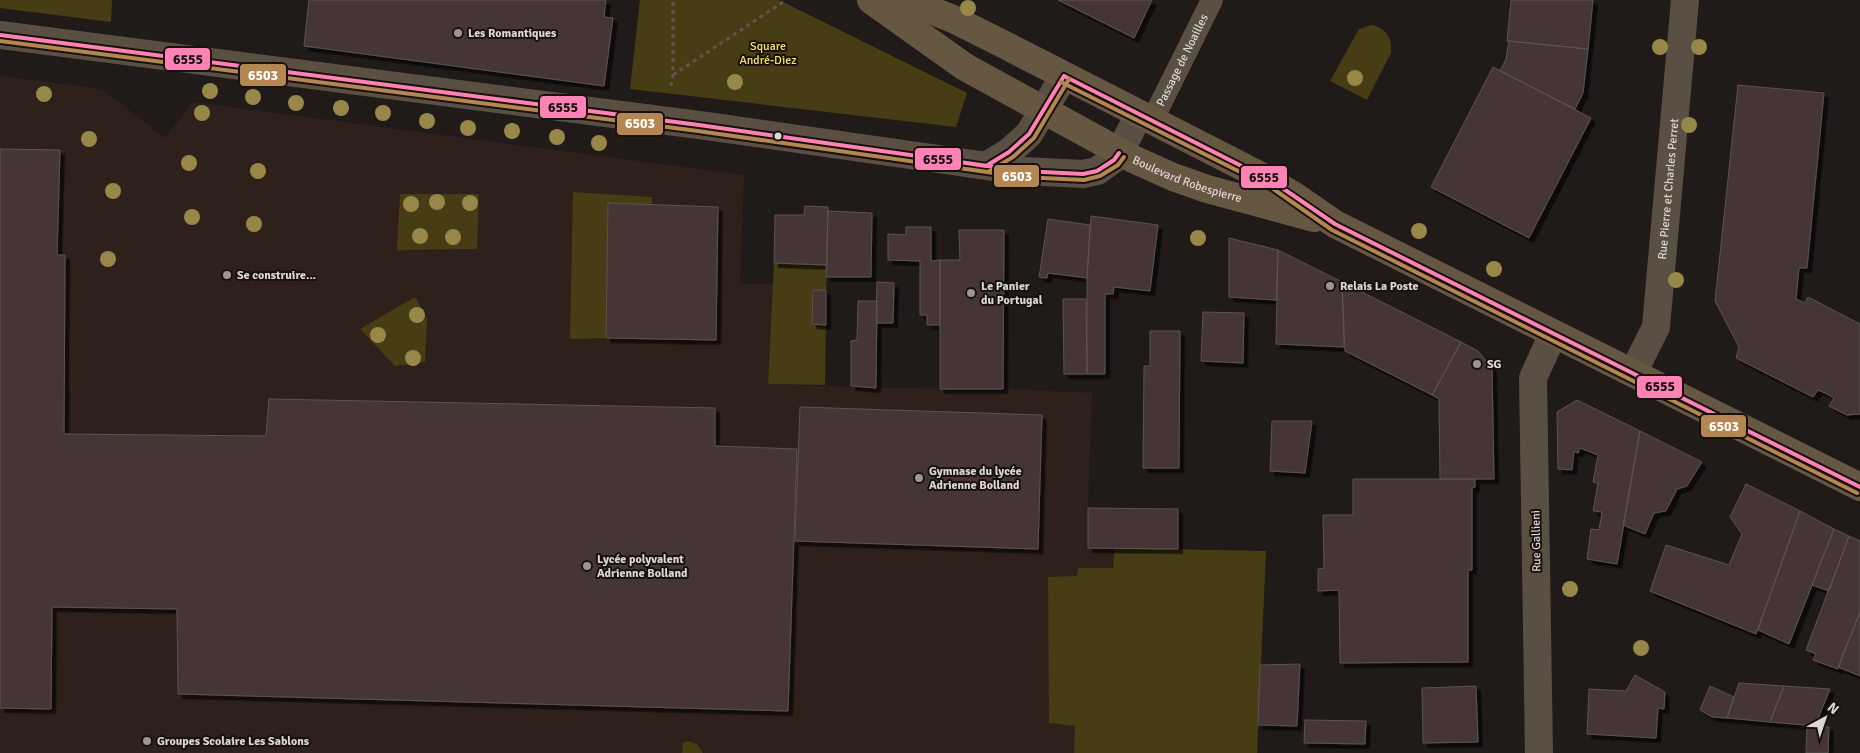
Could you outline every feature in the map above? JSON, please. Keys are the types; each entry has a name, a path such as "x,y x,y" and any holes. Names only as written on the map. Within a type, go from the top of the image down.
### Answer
{"main road":[{"name":"Boulevard Robespierre","path":"871,0 965,67 1043,112 1120,153 1173,177 1207,189 1335,224"},
{"name":"Boulevard Robespierre","path":"906,0 952,19 1275,183 1335,224 1860,486"}],"street":[{"name":"Rue Pierre et Charles Perret","path":"1633,374 1656,327 1686,0"},
{"path":"0,35 698,124 1023,171 1083,174 1097,171 1114,160 1146,118"},
{"path":"986,166 1010,152 1029,134 1064,76"},
{"name":"Rue Gallieni","path":"1539,753 1533,378 1553,334"}],"lane":[{"name":"Passage de Noailles","path":"1146,118 1212,0"}],"path":[{"path":"671,89 673,75 673,0"},
{"path":"673,75 786,0"}],"shaded area":[{"path":"0,76 102,89 165,138 193,102 744,175 740,284 774,284 768,384 876,388 1003,389 1092,393 1088,548 1266,551 1257,753 0,753"}],"green space":[{"path":"0,0 112,0 111,22 0,8"},
{"name":"Square André-Diez","path":"640,0 779,0 967,93 956,127 630,89"},
{"path":"1371,25 1385,31 1391,43 1391,53 1367,100 1330,81 1359,29"},
{"path":"573,192 652,197 652,205 608,203 606,338 570,339"},
{"path":"400,194 479,194 477,249 397,250"},
{"path":"774,263 827,265 826,290 813,290 812,324 826,325 825,385 768,384"},
{"path":"415,297 427,319 425,362 395,366 360,329"},
{"path":"1115,548 1266,551 1257,753 1074,753 1075,726 1049,723 1048,577 1077,576 1078,568 1113,568"},
{"path":"688,741 697,744 703,753 682,753 683,743"}],"building":[{"name":"Les Romantiques","path":"309,0 606,0 604,17 613,18 604,86 304,46"},
{"path":"1058,0 1152,0 1134,38"},
{"path":"1511,0 1593,0 1588,49 1507,41"},
{"path":"1509,41 1588,49 1583,93 1575,109 1500,71 1506,59"},
{"path":"1493,67 1591,118 1529,238 1431,187"},
{"path":"1738,85 1824,93 1807,268 1799,268 1796,299 1805,303 1808,297 1860,324 1860,414 1847,415 1829,406 1834,398 1825,393 1818,390 1813,397 1736,358 1739,347 1715,301"},
{"path":"0,149 60,150 57,255 65,255 64,434 266,436 269,399 715,408 715,446 797,449 788,711 178,694 177,609 52,607 51,709 0,708"},
{"path":"608,203 718,207 716,340 606,338"},
{"path":"805,206 828,207 827,265 774,263 775,215 804,215"},
{"path":"828,211 872,213 871,277 826,277"},
{"path":"1091,216 1158,225 1150,291 1114,287 1113,294 1105,294 1105,374 1087,374 1087,278"},
{"path":"1048,219 1090,225 1087,278 1048,273 1047,278 1039,277"},
{"path":"906,227 931,227 931,261 940,260 940,325 927,325 927,315 920,315 920,261 888,260 888,234 906,235"},
{"name":"Le Panier du Portugal","path":"959,230 1004,230 1003,389 940,389 940,260 960,260"},
{"path":"1229,238 1278,250 1276,300 1229,297"},
{"path":"1278,250 1342,282 1344,347 1276,344"},
{"path":"877,282 894,283 893,323 876,323"},
{"path":"1342,282 1461,342 1432,395 1345,351"},
{"path":"813,290 826,290 826,325 812,324"},
{"path":"1063,299 1086,299 1087,374 1064,374"},
{"path":"858,301 877,301 876,388 851,386 851,341 857,340"},
{"path":"1203,312 1244,313 1243,363 1201,361"},
{"path":"1150,331 1180,331 1179,468 1143,468 1144,366 1150,366"},
{"path":"1461,342 1478,351 1492,368 1494,479 1440,479 1439,399 1432,395"},
{"path":"1577,400 1640,431 1617,564 1587,559 1591,529 1599,530 1602,512 1593,511 1598,483 1593,482 1598,455 1580,448 1578,453 1574,451 1572,470 1558,469 1557,412"},
{"name":"Gymnase du lycée Adrienne Bolland","path":"800,407 1042,415 1038,549 795,541"},
{"path":"1272,421 1312,421 1305,473 1270,471"},
{"path":"1640,431 1702,462 1687,486 1677,489 1666,511 1654,513 1645,534 1623,525"},
{"path":"1353,479 1475,479 1475,487 1472,488 1472,570 1468,570 1468,662 1340,663 1339,590 1318,591 1318,569 1324,568 1323,515 1353,515"},
{"path":"1746,484 1800,511 1756,634 1650,591 1666,545 1729,565 1742,534 1730,517"},
{"path":"1088,508 1178,509 1178,549 1088,548"},
{"path":"1800,511 1834,529 1789,644 1758,630"},
{"path":"1834,529 1849,536 1829,591 1812,585"},
{"path":"1849,536 1860,541 1860,612 1838,669 1813,660 1816,654 1806,650"},
{"path":"1860,612 1860,676 1838,667"},
{"path":"1300,664 1297,726 1258,725 1260,665"},
{"path":"1635,675 1665,692 1664,709 1658,708 1656,738 1587,734 1589,689 1626,691"},
{"path":"1739,683 1784,686 1770,722 1727,718"},
{"path":"1476,686 1478,742 1423,743 1422,688"},
{"path":"1710,686 1734,697 1727,718 1712,717 1700,710"},
{"path":"1784,686 1830,689 1815,726 1770,722"},
{"path":"1305,720 1366,721 1365,744 1304,743"},
{"path":"1807,725 1829,727 1828,753 1806,753"}],"transit line":[{"name":"6555","path":"0,35 699,125 1023,171 1083,174 1097,171 1114,160 1119,153"},
{"name":"6503","path":"0,41 698,131 1022,177 1084,180 1100,176 1118,165 1124,157"},
{"name":"6555","path":"1064,76 1275,183 1335,224 1860,487"},
{"name":"6555","path":"960,162 986,166 1009,152 1029,134 1064,76"},
{"name":"6503","path":"959,168 988,172 1013,157 1034,138 1069,79"},
{"name":"6503","path":"1061,82 1272,188 1332,230 1857,493"}],"place":[{"name":"Les Romantiques","path":"458,33"},
{"name":"Se construire...","path":"227,275"},
{"name":"Relais La Poste","path":"1330,286"},
{"name":"Le Panier du Portugal","path":"971,293"},
{"name":"SG","path":"1477,364"},
{"name":"Gymnase du lycée Adrienne Bolland","path":"919,478"},
{"name":"Lycée polyvalent Adrienne Bolland","path":"587,566"},
{"name":"Groupes Scolaire Les Sablons","path":"147,741"}]}
